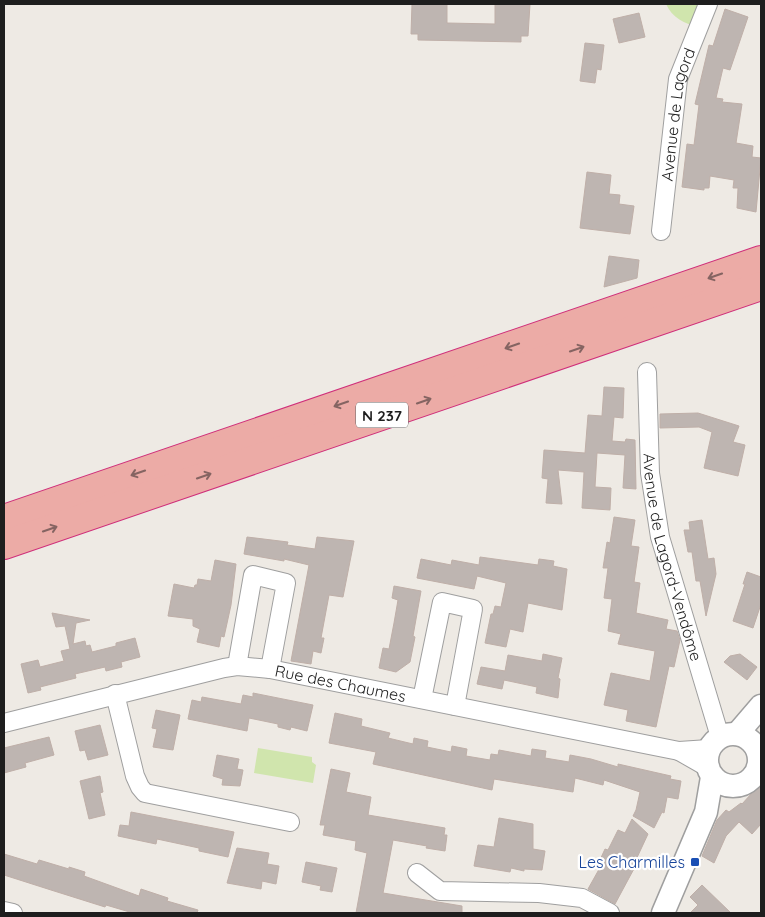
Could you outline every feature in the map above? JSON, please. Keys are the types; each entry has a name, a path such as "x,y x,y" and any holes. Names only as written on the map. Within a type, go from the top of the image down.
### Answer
{"highway":[{"name":"N 237","path":"4,519 761,260"},
{"name":"N 237","path":"4,545 761,286"}],"street":[{"name":"Avenue de Lagord","path":"661,231 678,79 708,4"},
{"name":"Avenue de Lagord-Vendôme","path":"647,372 650,473 660,537 723,751 706,812 668,909"},
{"path":"237,666 253,575 286,583 270,669"},
{"path":"422,699 442,602 473,609 455,706"},
{"name":"Rue des Chaumes","path":"4,723 196,674 237,666 270,669 680,751 723,751"},
{"path":"115,694 136,776 140,787 145,793 290,822"},
{"path":"732,787 714,780 723,751 761,706"},
{"path":"723,751 761,716"},
{"name":"Avenue de Lagord-Vendôme","path":"706,812 732,787 745,784 756,772 759,764 759,756 723,751"},
{"path":"417,873 440,891 539,893 582,898 610,913"},
{"path":"4,911 13,913"}],"green space":[{"path":"666,4 708,4 698,28 675,16"},
{"path":"258,748 312,757 312,762 316,765 313,783 254,773"}],"building":[{"path":"412,4 447,4 447,23 495,24 495,4 530,4 528,36 521,36 521,42 418,40 418,34 411,34"},
{"path":"725,9 748,17 730,70 723,68 716,98 723,99 722,102 742,104 736,143 753,146 752,157 761,158 756,212 737,208 738,188 733,188 734,180 710,176 709,188 704,188 704,190 682,187 687,144 694,145 699,105 695,104 709,45 713,46"},
{"path":"639,13 645,37 619,43 613,19"},
{"path":"585,43 604,45 601,70 597,69 595,83 580,81"},
{"path":"587,172 611,175 609,194 620,195 619,204 634,206 630,234 580,228"},
{"path":"609,256 639,260 637,278 604,287"},
{"path":"604,387 624,388 623,418 614,417 612,441 625,442 626,439 635,440 636,489 623,488 625,455 597,453 595,487 611,488 610,510 582,508 584,472 558,470 562,504 546,503 548,479 542,478 544,450 585,453 588,415 602,416"},
{"path":"698,413 739,426 733,442 745,445 738,476 704,468 712,432 699,427 660,428 660,414"},
{"path":"614,517 635,520 631,546 639,547 634,582 640,583 636,613 668,620 666,629 677,631 680,640 674,667 669,666 656,727 626,721 628,710 604,705 611,673 650,681 655,651 618,644 621,634 608,631 612,599 604,598 608,568 603,568 607,542 610,543"},
{"path":"702,520 708,559 714,558 716,574 706,616 700,581 696,581 692,552 688,552 684,530 690,530 689,522"},
{"path":"247,537 288,542 287,545 315,549 317,537 354,541 343,597 329,595 321,638 324,638 321,653 313,651 311,664 291,661 309,565 284,559 284,561 244,554"},
{"path":"480,557 538,565 539,559 554,561 553,566 567,569 562,610 528,603 523,632 510,629 506,647 485,643 491,614 493,614 495,606 501,607 506,583 477,576 474,589 417,578 421,559 451,565 452,560 479,565"},
{"path":"215,560 236,564 231,605 224,637 221,636 219,647 197,642 200,629 193,626 193,619 168,616 174,584 194,588 197,585 198,579 211,581"},
{"path":"747,572 761,577 761,604 753,628 733,621"},
{"path":"394,586 421,591 410,662 396,672 379,668 383,648 389,649 394,623 398,600 392,598"},
{"path":"52,613 90,620 76,623 73,644 85,641 86,646 90,645 92,652 116,646 116,643 135,638 140,657 121,662 122,667 106,671 105,667 75,674 76,678 40,687 41,690 28,693 21,664 38,660 40,667 64,661 61,651 70,649 65,626 56,627"},
{"path":"543,654 562,658 558,678 560,679 558,698 536,693 537,687 504,680 502,689 477,684 481,667 505,671 508,655 542,661"},
{"path":"740,654 757,667 747,680 724,662 730,656"},
{"path":"253,693 313,705 307,731 291,727 290,730 278,727 278,724 249,718 247,731 188,719 192,700 201,702 202,697 241,704 243,695 253,697"},
{"path":"156,710 180,715 173,750 153,747 157,729 152,728"},
{"path":"335,713 362,719 361,726 390,733 388,738 413,744 414,738 428,741 427,747 451,752 452,746 467,749 466,756 490,760 491,754 498,755 499,750 531,756 532,749 546,751 545,758 569,762 570,755 618,767 618,764 671,776 670,779 681,781 678,799 667,797 664,813 662,812 654,828 633,816 640,792 604,780 603,785 575,778 573,792 494,779 492,790 373,764 376,752 329,743"},
{"path":"100,725 108,755 88,760 85,750 80,751 75,731"},
{"path":"49,737 54,755 25,763 26,767 4,773 4,748"},
{"path":"217,755 239,759 237,769 243,770 240,786 222,785 223,779 213,776"},
{"path":"331,769 350,773 346,792 371,797 368,815 445,828 444,835 447,835 445,851 393,840 383,893 462,906 462,913 356,913 367,853 355,850 356,841 323,835 325,825 320,825"},
{"path":"100,776 103,792 100,793 105,815 89,819 80,781"},
{"path":"761,783 761,824 752,834 739,822 726,836 714,863 702,856 717,820 726,810 729,812 742,804"},
{"path":"131,812 234,832 228,857 199,851 199,848 157,839 156,844 118,836 120,825 129,826"},
{"path":"499,818 533,824 533,849 545,851 542,870 524,869 524,871 511,868 510,872 474,866 478,845 494,847"},
{"path":"632,819 648,834 634,864 636,865 615,904 588,889 602,864 599,862 605,849 608,850 618,830 625,833"},
{"path":"237,848 269,853 267,864 279,866 276,884 262,881 261,889 227,883"},
{"path":"4,854 37,864 39,860 69,869 69,867 85,872 84,876 139,896 141,889 168,898 167,901 198,910 197,913 133,913 106,905 105,907 4,875"},
{"path":"306,862 337,868 332,892 320,890 321,886 302,882"},
{"path":"702,885 731,913 690,913 698,905 690,897"}],"place":[{"name":"Les Charmilles","path":"695,862"}]}
